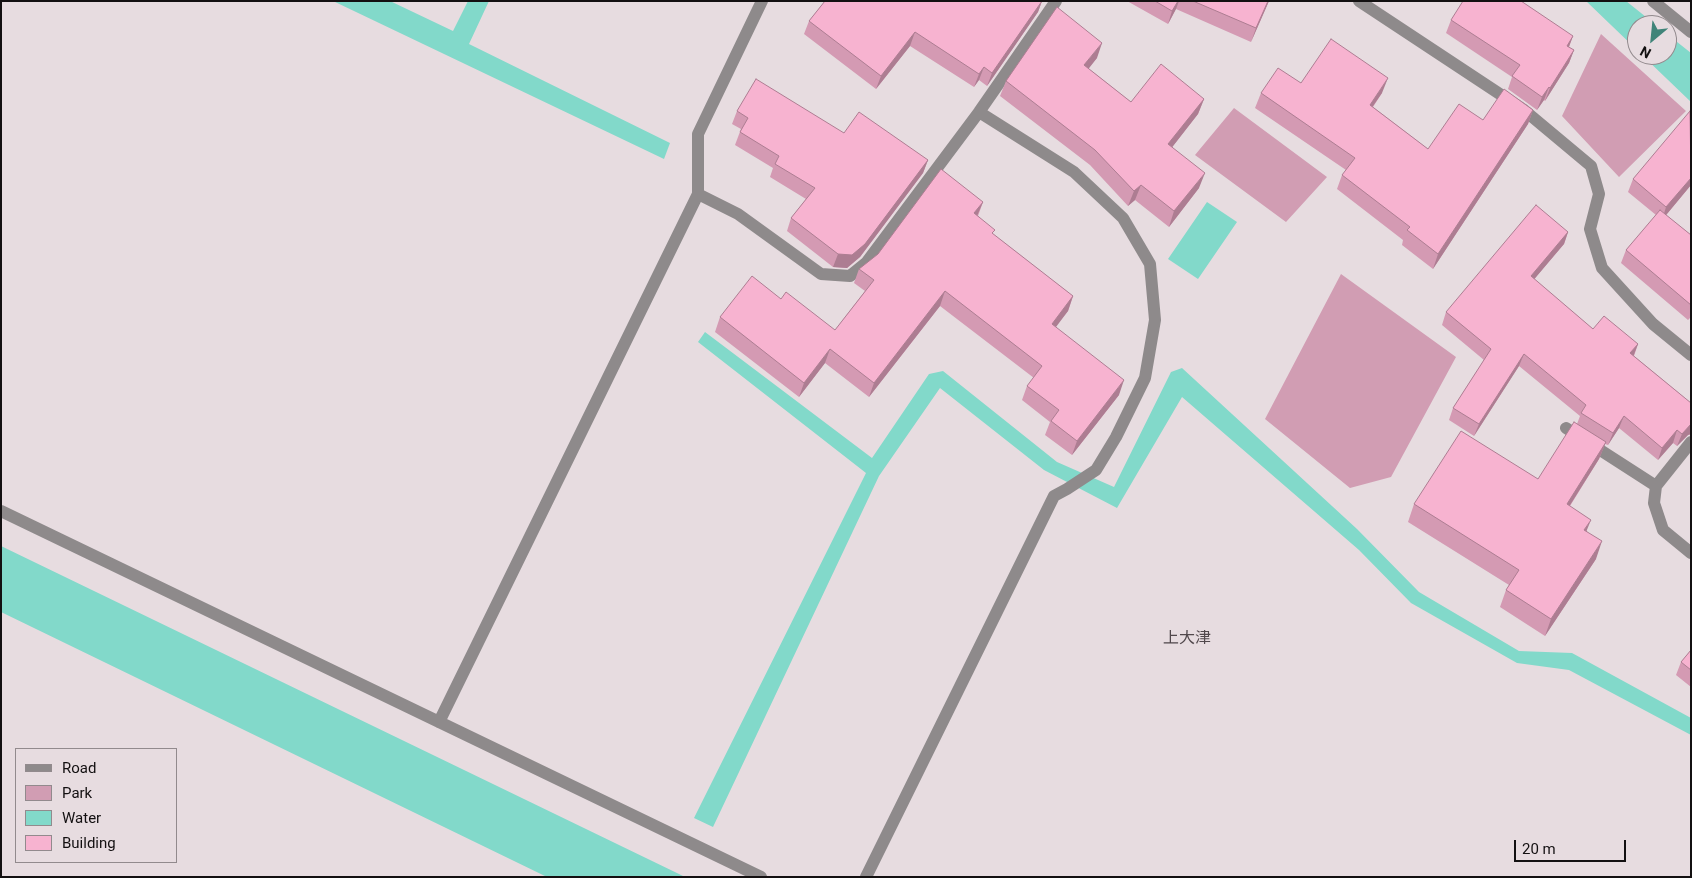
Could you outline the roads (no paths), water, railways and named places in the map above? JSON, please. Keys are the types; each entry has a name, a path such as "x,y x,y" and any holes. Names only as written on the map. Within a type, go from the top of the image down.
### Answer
{"street":[{"path":"439,722 698,194 698,134 762,1"},
{"path":"698,194 738,214 822,274 850,276 866,263 979,112 1056,1"},
{"path":"1359,1 1524,110 1591,166 1599,194 1590,229 1602,268 1653,324 1691,355"},
{"path":"1653,1 1691,32"},
{"path":"866,877 1054,496 1096,470 1116,437 1145,378 1155,320 1150,264 1123,218 1074,172 979,112"},
{"path":"1566,428 1656,486"},
{"path":"1691,442 1656,486 1654,502 1663,530 1691,552"},
{"path":"1,511 761,877"}],"water":[{"path":"333,1 390,1 453,31 468,1 489,1 469,44 670,143 664,159"},
{"path":"1586,1 1626,1 1644,15 1627,15 1627,40"},
{"path":"1677,42 1691,53 1691,102 1652,65 1677,65"},
{"path":"1207,202 1237,222 1198,279 1168,259"},
{"path":"705,332 872,458 929,374 943,371 1057,462 1114,487 1171,372 1182,368 1357,529 1419,592 1519,651 1572,653 1691,718 1691,735 1569,670 1517,663 1411,603 1359,550 1182,397 1117,508 1044,470 940,388 879,476 713,827 694,818 866,473 698,342"},
{"path":"1,546 685,877 547,877 1,612"}],"district":[{"name":"上大津","path":"1187,639"}]}
